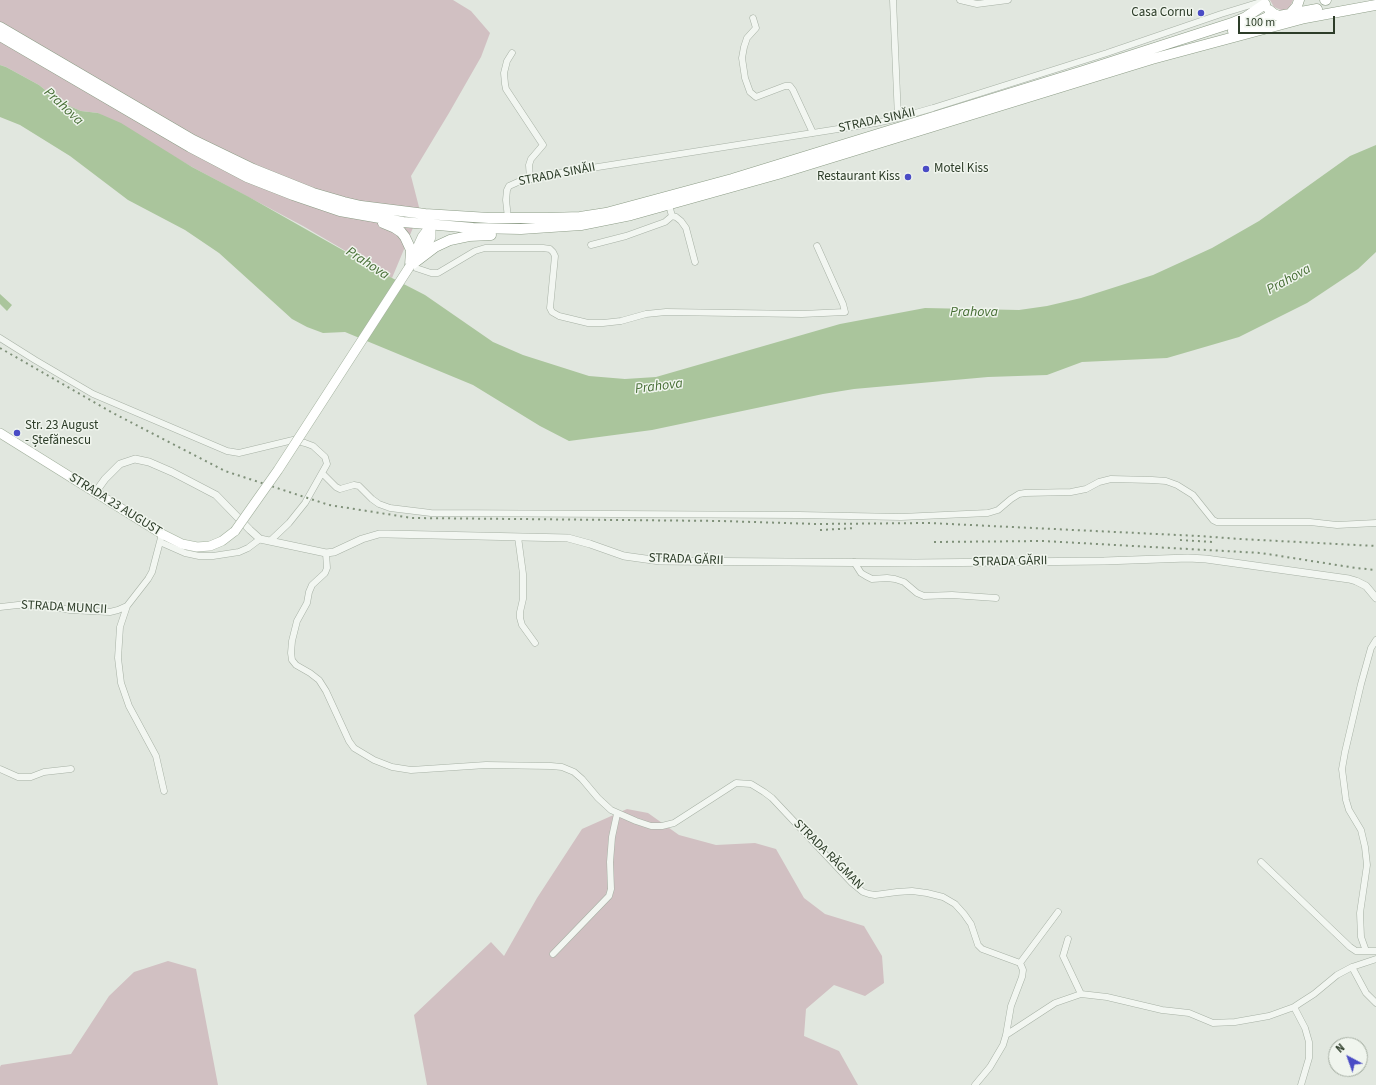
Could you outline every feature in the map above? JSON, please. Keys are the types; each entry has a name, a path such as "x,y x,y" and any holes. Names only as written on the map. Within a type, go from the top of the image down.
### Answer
{"highway":[{"path":"1290,14 1297,6 1299,0"},
{"path":"0,36 221,164 293,195 321,205 359,215 403,222 508,218 567,218 630,208 712,185 1083,71 1232,23 1246,17 1265,2 1270,11 1279,16 1325,7 1376,1"},
{"path":"0,27 186,136 253,170 299,188 344,202 431,220 497,229 564,226 607,220 669,205 778,174 967,115 1152,60 1305,18 1376,5"},
{"path":"1152,60 1171,51 1244,27 1274,14"},
{"path":"359,215 389,225 401,232 411,250 410,266"},
{"path":"410,266 435,247 460,237 535,234 564,226"}],"main road":[{"name":"STRADA 23 AUGUST","path":"0,433 96,493 161,538 197,547 216,544 235,531 282,463 410,266 421,254 428,243 431,233 431,220"}],"street":[{"path":"893,0 898,118"},
{"path":"960,0 977,4 1008,0"},
{"name":"STRADA SINĂII","path":"508,218 506,200 507,190 514,183 560,173 898,118 1084,60 1221,14 1265,2"},
{"path":"753,18 756,28 747,38 742,58 745,78 750,92 756,97 785,86 790,86 813,133"},
{"path":"512,53 507,61 504,73 506,89 543,145 530,161 530,179"},
{"path":"669,205 672,216"},
{"path":"591,245 626,236 665,222 672,216"},
{"path":"672,216 681,221 686,228 695,262"},
{"path":"410,266 431,273 438,273 475,251 485,248 550,249 555,256 550,308 552,312 559,316 588,323 609,322 646,314 666,312 802,314 845,312 817,246"},
{"path":"0,338 93,394 227,451 239,453 293,440 313,446 325,457 327,464 305,503 288,524 270,541"},
{"path":"96,493 105,479 120,464 135,459 149,462 216,495 260,539 281,542 326,553"},
{"path":"322,473 340,489 354,485 358,486 379,504 390,508 431,513 901,517 988,513 998,510 1011,499 1025,492 1071,492 1086,489 1099,482 1111,479 1152,480 1177,485 1193,495 1213,520 1217,522 1310,522 1337,525 1376,523"},
{"name":"STRADA GĂRII","path":"326,553 334,552 362,539 379,534 568,538 624,556 660,561 915,563 1104,561 1188,558 1206,559 1349,579 1361,583 1370,590 1376,598"},
{"path":"518,537 523,574 523,599 520,618 522,626 535,643"},
{"path":"161,538 186,553 199,556 212,556 239,552 248,548 260,539"},
{"name":"STRADA MUNCII","path":"161,538 152,572 148,580 127,606 120,628 118,658 121,683 129,706 156,756 164,791"},
{"name":"STRADA RĂGMAN","path":"326,553 327,568 325,573 312,585 308,592 307,603 297,622 292,641 292,660 296,666 310,673 319,680 326,691 349,741 354,748 374,760 392,767 411,770 486,765 562,767 574,772 611,810 651,826 662,826 674,823 736,783 752,784 772,798 852,883 863,892 875,895 897,892 912,892 927,893 943,897 956,904 964,914 971,924 978,945 982,949 1020,963"},
{"path":"854,562 861,573 872,579 896,579 904,582 917,593 924,596 952,595 996,598"},
{"name":"STRADA MUNCII","path":"0,607 44,605 70,610 110,612 127,606"},
{"path":"1366,951 1361,937 1360,914 1367,865 1365,847 1361,830 1349,810 1346,800 1342,769 1361,684 1371,648 1376,640"},
{"path":"0,769 18,777 30,777 44,772 71,769"},
{"path":"553,954 609,896 611,890 610,862 612,838 618,814"},
{"path":"1261,862 1350,947 1356,951 1376,951"},
{"path":"975,1085 990,1067 1003,1045 1011,1006 1022,977 1023,970 1020,963 1058,912"},
{"path":"1068,940 1063,956 1081,994"},
{"path":"1006,1035 1055,1003 1081,994 1107,997 1157,1009 1189,1013 1213,1023 1235,1022 1269,1016 1294,1007 1314,994 1329,980 1352,967 1376,959"},
{"path":"1352,967 1366,993 1376,1003"},
{"path":"1294,1007 1305,1028 1309,1042 1309,1058 1301,1085"}],"shaded area":[{"path":"0,0 453,0 471,11 490,33 481,57 411,176 420,211 392,278 303,226 192,167 98,113 81,111 60,102 39,85 0,65"},
{"path":"1270,0 1293,0 1290,7 1286,10 1281,10 1274,7"},
{"path":"627,809 648,813 679,835 716,845 755,843 776,849 804,898 825,914 864,926 882,956 884,983 865,996 834,985 806,1009 804,1036 839,1051 858,1085 427,1085 414,1015 491,942 504,956 537,898 582,829"},
{"path":"168,961 196,969 218,1085 0,1085 1,1065 71,1054 109,996 134,972"}],"water":[{"name":"Prahova","path":"0,65 39,85 60,102 81,111 98,113 121,123 192,167 425,295 493,342 523,355 589,376 625,379 656,377 840,324 925,308 1019,310 1047,306 1081,298 1153,275 1212,248 1259,221 1350,156 1376,145 1376,252 1358,269 1307,303 1239,337 1167,358 1082,362 1047,375 988,377 854,389 823,394 652,430 569,441 540,426 473,385 345,332 323,333 292,319 219,253 185,230 128,200 70,156 20,125 0,117"},
{"path":"0,294 12,305 7,311 0,304"}],"railway":[{"path":"0,348 111,412 225,471 329,505 412,518 722,521 818,524 929,523 1376,546"},
{"path":"820,530 856,528"},
{"path":"1180,540 1212,542"},
{"path":"934,542 1043,541 1261,553 1376,570"}],"place":[{"name":"Casa Cornu","path":"1201,13"},
{"name":"Motel Kiss","path":"926,169"},
{"name":"Restaurant Kiss","path":"908,177"},
{"name":"Str. 23 August - Ștefănescu","path":"17,433"}]}
